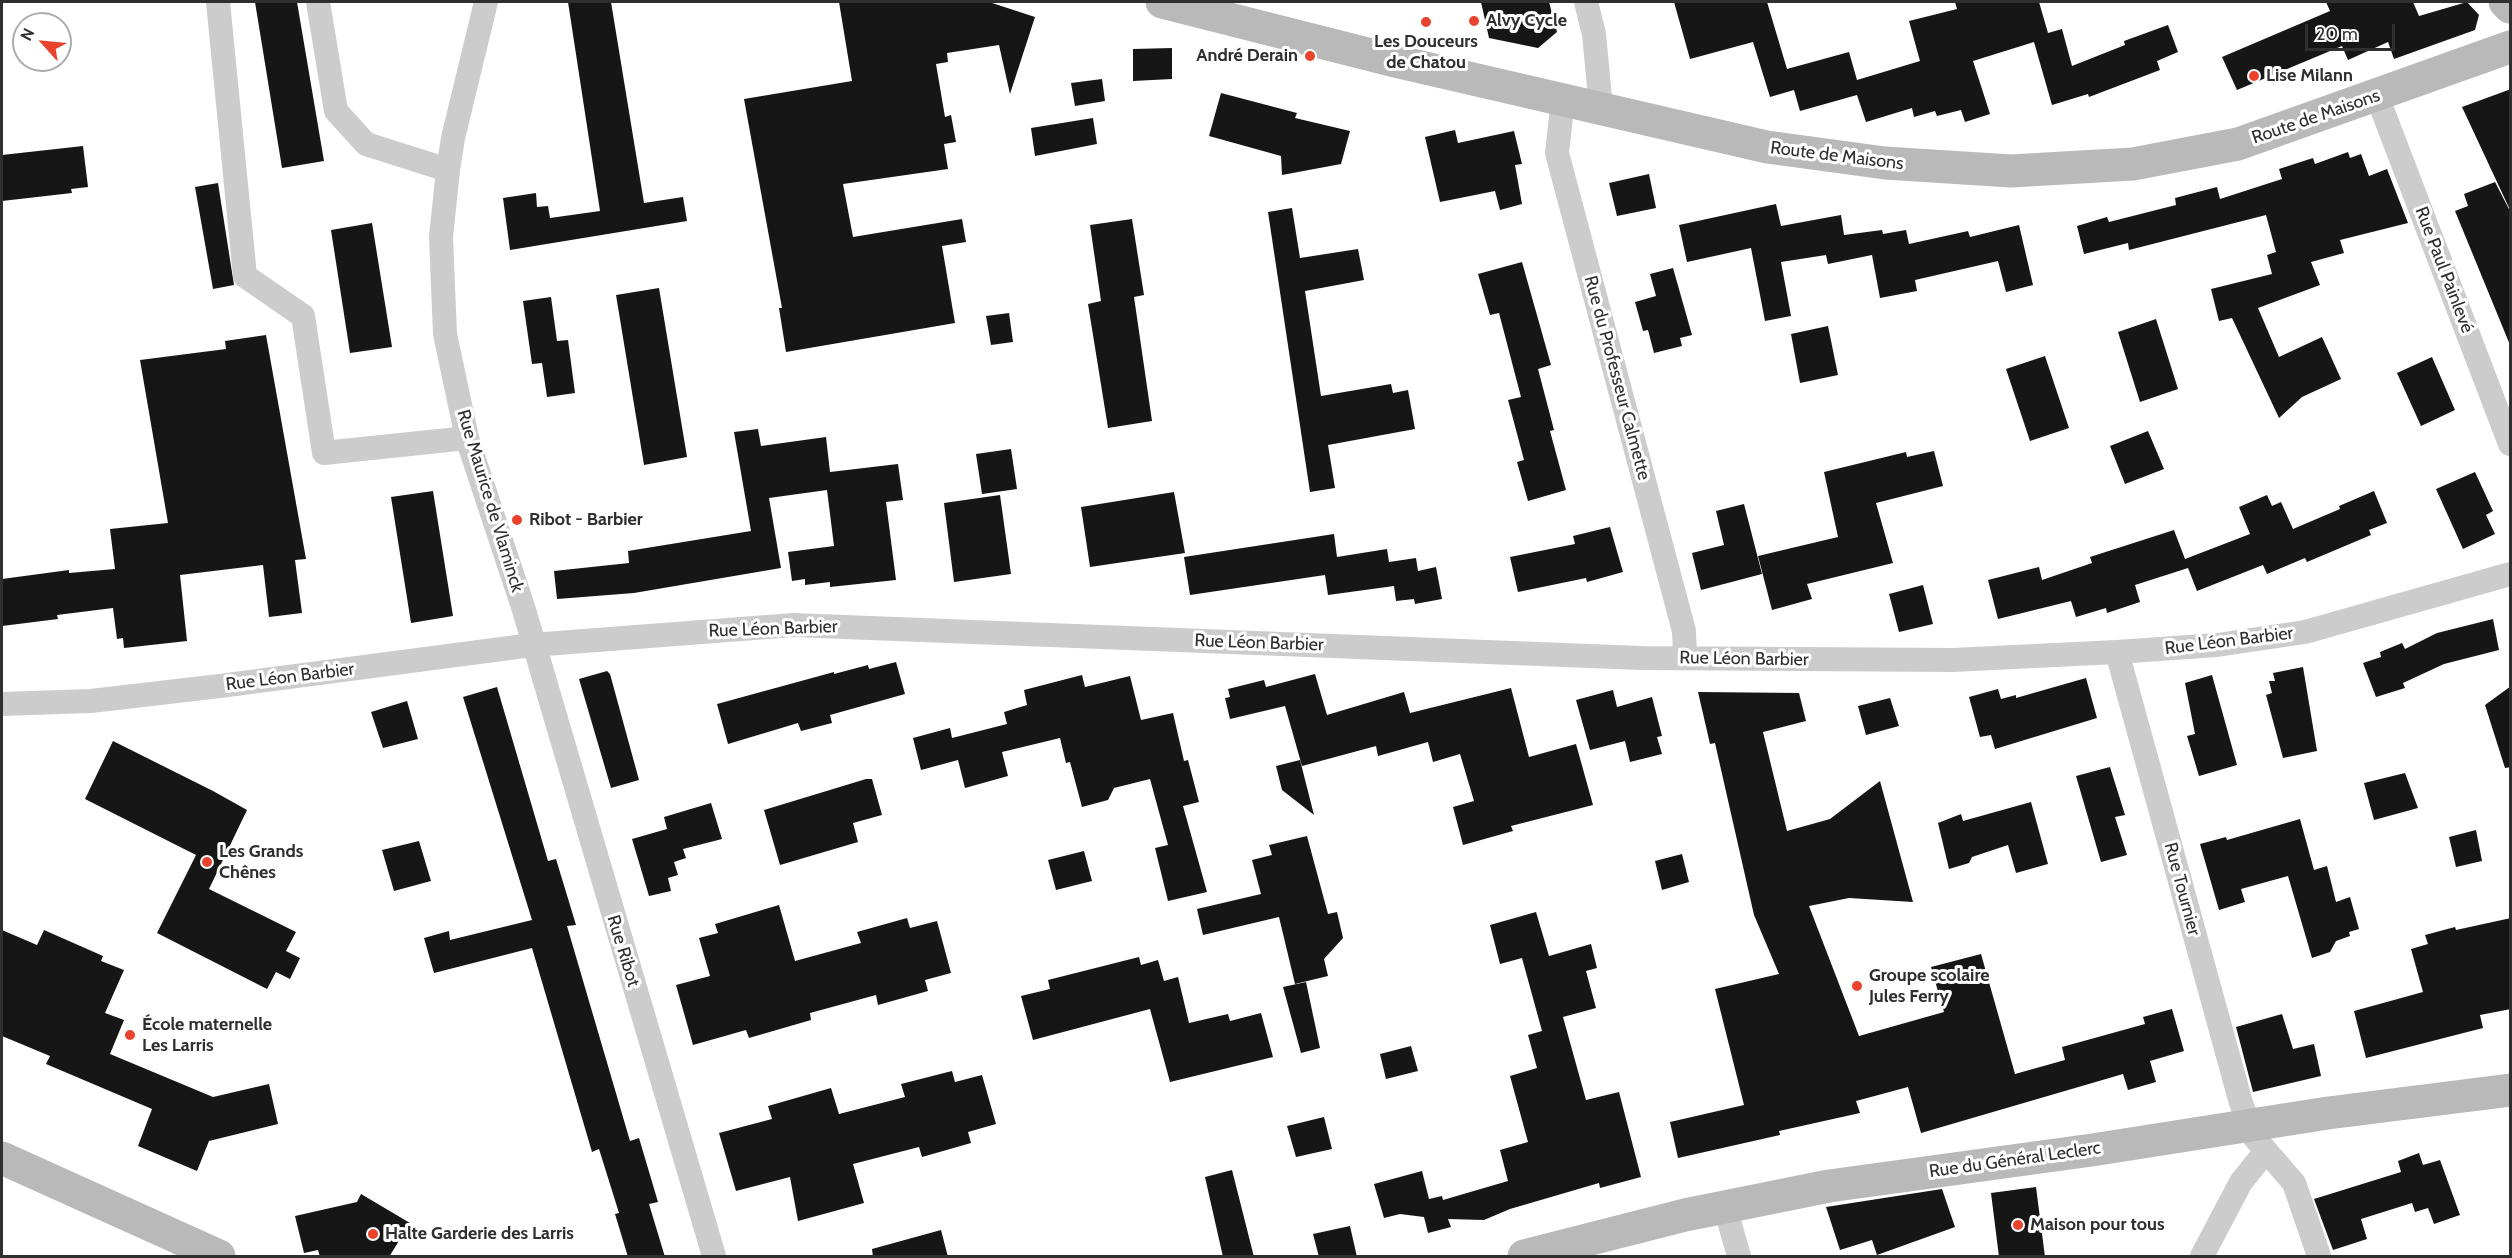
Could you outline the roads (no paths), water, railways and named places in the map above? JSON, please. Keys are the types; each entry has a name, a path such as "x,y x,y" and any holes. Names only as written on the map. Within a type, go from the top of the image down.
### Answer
{"street":[{"path":"218,2 245,276 303,316 324,453 467,438"},
{"path":"318,2 336,111 366,144 448,170"},
{"name":"Rue Maurice de Vlaminck","path":"486,2 453,138 448,170 441,237 445,334 467,438 524,610 532,645"},
{"name":"Route de Maisons","path":"1162,2 1395,61 1767,147 1885,163 2011,171 2133,164 2238,144 2511,47"},
{"path":"1586,2 1594,34 1601,108"},
{"path":"2505,2 2511,7"},
{"name":"Rue Paul Painlevé","path":"2377,96 2511,444"},
{"name":"Rue du Professeur Calmette","path":"1563,99 1557,153 1684,631 1685,656"},
{"name":"Rue Léon Barbier","path":"2,704 91,701 532,645 793,625 1605,657 1685,656 1828,661 1953,660 2117,652 2217,645 2305,633 2511,574"},
{"name":"Rue Ribot","path":"532,645 714,1257"},
{"name":"Rue Tournier","path":"2117,652 2241,1103 2258,1138"},
{"name":"Rue du Général Leclerc","path":"1524,1257 1685,1215 1864,1180 2258,1138 2328,1113 2511,1090"},
{"path":"2202,1257 2241,1182 2258,1138 2286,1170 2294,1183 2319,1257"},
{"path":"2,1158 219,1257"},
{"path":"1725,1207 1739,1257"}],"place":[{"name":"Alvy Cycle","path":"1474,21"},
{"name":"Les Douceurs de Chatou","path":"1426,22"},
{"name":"André Derain","path":"1310,56"},
{"name":"Lise Milann","path":"2254,76"},
{"name":"Ribot - Barbier","path":"517,520"},
{"name":"Les Grands Chênes","path":"207,862"},
{"name":"Groupe scolaire Jules Ferry","path":"1857,986"},
{"name":"École maternelle Les Larris","path":"130,1035"},
{"name":"Maison pour tous","path":"2018,1225"},
{"name":"Halte Garderie des Larris","path":"373,1234"}]}
